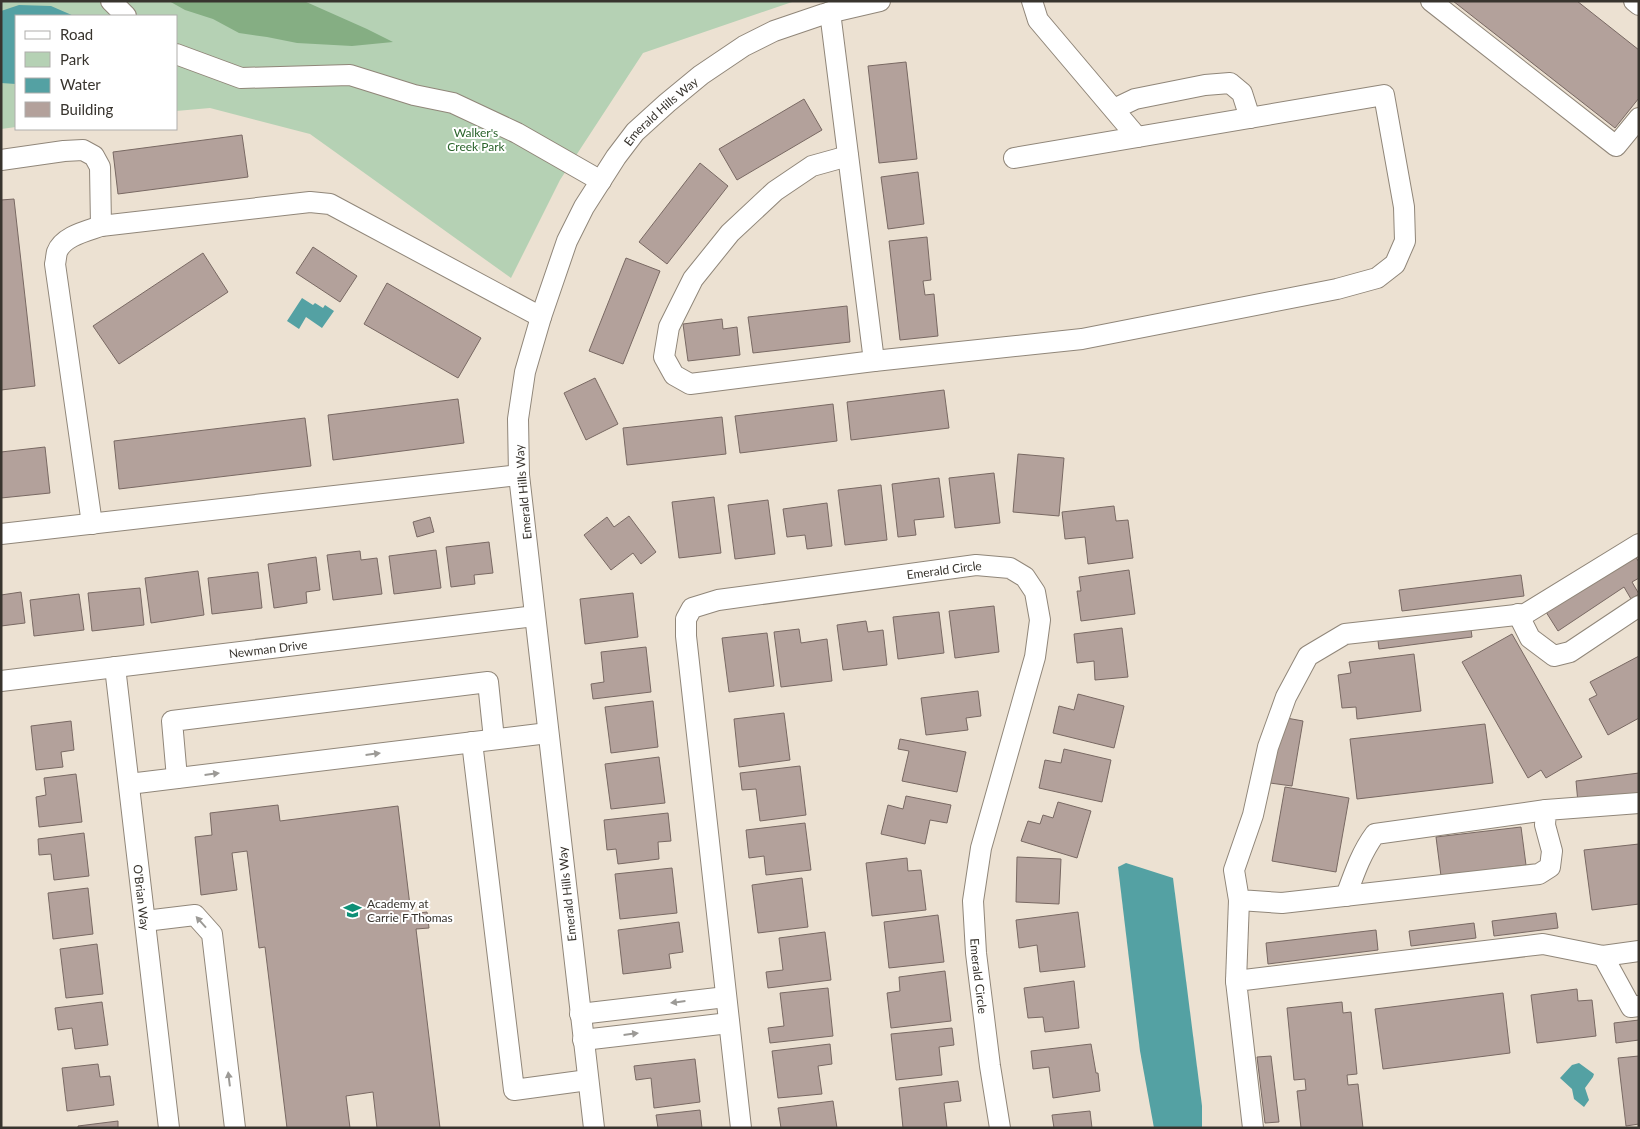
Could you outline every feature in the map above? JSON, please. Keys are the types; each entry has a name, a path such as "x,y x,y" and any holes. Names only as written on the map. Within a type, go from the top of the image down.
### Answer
{"street":[{"path":"111,1 125,15"},
{"name":"Emerald Hills Way","path":"594,1128 519,475 518,419 525,372 541,317 567,241 584,207 616,157 635,132 701,74 744,46 774,31 830,12 880,1"},
{"path":"1032,1 1038,20 1137,137"},
{"path":"1431,1 1616,146 1639,118"},
{"path":"1634,1 1639,5"},
{"path":"830,12 874,361"},
{"path":"178,55 241,78 350,75 414,95 453,103 517,134 601,181"},
{"path":"1114,109 1135,99 1205,85 1230,83 1242,93 1250,118"},
{"path":"848,156 812,166 775,191 730,233 693,279 669,327 664,356 674,374 690,384 874,361 1082,339 1337,289 1376,278 1395,264 1406,241 1404,207 1384,95 1014,158"},
{"path":"1,160 83,150 94,156 100,168 101,226"},
{"path":"92,524 55,264 57,252 72,237 101,226 310,202 330,204 541,317"},
{"path":"1,534 519,475"},
{"path":"1253,1128 1236,981 1239,900 1234,870 1253,815 1268,747 1286,697 1308,656 1345,634 1525,614 1639,544"},
{"name":"Emerald Circle","path":"741,1128 686,636 686,619 692,608 718,600 976,566 1010,568 1025,577 1035,592 1040,620 1035,657 981,848 973,901 976,953 1000,1128"},
{"path":"1518,614 1530,638 1554,656 1570,652 1639,606"},
{"name":"Newman Drive","path":"1,681 535,616"},
{"name":"O'Brian Way","path":"115,667 169,1128"},
{"path":"177,778 172,721 335,700 488,682 494,740"},
{"path":"129,784 548,733"},
{"path":"472,742 514,1090 588,1080"},
{"path":"1346,896 1360,858 1375,834 1546,810 1639,803"},
{"path":"1239,900 1282,903 1539,874 1550,867 1552,851 1545,825 1546,810"},
{"path":"145,921 195,915 212,934 234,1128"},
{"path":"1236,981 1543,944 1603,956 1639,951"},
{"path":"1603,956 1630,1007 1639,1006"},
{"path":"580,1014 726,996"},
{"path":"583,1040 729,1023"}],"green space":[{"name":"Walker's Creek Park","path":"1,1 795,1 643,53 560,180 511,278 310,134 210,108 178,111 178,15 15,15 15,127 1,129"},
{"path":"169,1 304,1 393,42 352,46 297,43 239,33 213,19 185,10"}],"water":[{"path":"19,5 51,6 72,15 15,15 15,84 1,83 1,11"},
{"path":"302,298 313,305 315,303 323,308 325,305 334,311 322,328 306,317 299,329 287,321"},
{"path":"1126,863 1173,878 1202,1106 1202,1128 1154,1128 1140,1051 1118,867"},
{"path":"1579,1063 1594,1074 1585,1088 1589,1100 1584,1107 1574,1099 1572,1089 1560,1078 1572,1065"}],"building":[{"path":"1453,1 1577,1 1639,50 1639,98 1615,128"},
{"path":"906,62 917,159 879,163 868,66"},
{"path":"804,99 822,130 737,180 719,149"},
{"path":"242,135 248,177 118,194 113,152"},
{"path":"700,163 728,186 667,264 639,242"},
{"path":"918,172 924,224 888,229 881,177"},
{"path":"14,199 35,386 1,390 1,200"},
{"path":"927,237 931,280 923,281 925,295 934,294 938,336 900,340 889,241"},
{"path":"313,247 357,276 340,302 296,273"},
{"path":"203,253 228,292 119,364 93,326"},
{"path":"626,258 660,271 623,364 589,351"},
{"path":"387,283 481,338 458,378 364,324"},
{"path":"847,306 850,342 753,353 748,317"},
{"path":"722,319 723,329 737,327 740,355 688,361 683,324"},
{"path":"595,378 618,424 586,440 564,393"},
{"path":"944,390 949,428 851,440 847,402"},
{"path":"458,399 464,443 333,460 328,415"},
{"path":"833,404 837,441 740,453 735,416"},
{"path":"722,417 726,454 627,465 623,428"},
{"path":"305,418 311,466 119,489 114,441"},
{"path":"45,447 50,493 1,498 1,452"},
{"path":"1018,454 1064,458 1059,516 1013,512"},
{"path":"994,473 1000,523 955,528 949,478"},
{"path":"939,478 944,517 914,520 916,535 898,537 892,484"},
{"path":"881,485 887,540 845,545 838,490"},
{"path":"714,497 721,553 679,558 672,502"},
{"path":"768,500 775,554 735,559 728,505"},
{"path":"827,503 832,546 807,549 805,535 787,537 783,509"},
{"path":"1114,506 1116,521 1128,520 1133,558 1088,564 1085,537 1065,539 1062,512"},
{"path":"629,516 656,552 641,564 633,553 611,570 584,535 607,517 614,527"},
{"path":"430,517 434,532 417,537 413,522"},
{"path":"489,542 493,573 474,575 475,584 451,587 446,547"},
{"path":"436,550 441,588 394,594 389,556"},
{"path":"360,551 361,560 377,558 382,594 333,600 327,555"},
{"path":"1633,553 1639,562 1639,578 1632,582 1639,594 1631,599 1624,587 1558,631 1546,612"},
{"path":"316,557 320,590 306,592 307,603 274,608 268,564"},
{"path":"1129,570 1135,614 1081,621 1077,591 1081,591 1079,577"},
{"path":"198,571 204,615 151,623 145,578"},
{"path":"258,572 262,608 212,614 208,578"},
{"path":"1521,575 1524,596 1402,611 1399,590"},
{"path":"140,588 144,625 92,631 88,593"},
{"path":"21,592 25,623 1,626 1,595"},
{"path":"633,593 638,637 585,644 580,599"},
{"path":"79,594 84,630 34,636 30,600"},
{"path":"994,606 999,652 955,658 949,611"},
{"path":"939,612 944,653 898,659 893,617"},
{"path":"866,621 868,632 883,630 887,665 843,670 837,625"},
{"path":"1470,622 1472,637 1379,649 1377,633"},
{"path":"1122,628 1128,677 1095,680 1094,661 1077,663 1074,634"},
{"path":"799,629 801,643 827,639 832,681 781,687 774,632"},
{"path":"767,633 774,686 729,692 722,638"},
{"path":"1512,634 1582,757 1546,778 1541,770 1528,778 1462,662"},
{"path":"646,647 651,692 593,699 591,684 604,682 601,652"},
{"path":"1414,654 1421,711 1357,719 1356,707 1342,708 1338,675 1351,673 1349,662"},
{"path":"1639,656 1639,718 1608,735 1589,699 1597,695 1590,682"},
{"path":"978,691 981,716 966,718 968,730 926,735 921,698"},
{"path":"1078,694 1124,706 1114,748 1053,733 1059,706 1074,710"},
{"path":"653,701 658,747 611,753 605,707"},
{"path":"784,713 790,760 739,767 734,719"},
{"path":"1281,717 1303,721 1292,786 1270,783"},
{"path":"71,721 74,750 61,752 63,767 36,770 31,726"},
{"path":"1485,724 1493,783 1357,799 1350,739"},
{"path":"900,739 966,752 957,792 902,781 909,751 898,749"},
{"path":"1064,749 1111,760 1102,802 1039,788 1045,760 1061,763"},
{"path":"659,757 665,803 611,809 605,764"},
{"path":"800,766 806,815 760,821 756,789 742,790 740,773"},
{"path":"1639,773 1639,796 1578,803 1576,781"},
{"path":"76,774 82,822 39,827 36,797 46,795 44,778"},
{"path":"1285,787 1349,798 1336,872 1272,861"},
{"path":"906,796 951,805 947,823 930,820 925,844 881,834 888,805 903,809"},
{"path":"1058,802 1091,811 1077,858 1021,841 1028,821 1040,824 1043,815 1053,818"},
{"path":"278,805 280,821 398,806 411,914 427,912 429,928 416,929 440,1128 377,1128 373,1092 346,1096 350,1128 287,1128 265,947 259,948 247,851 232,853 237,890 201,895 195,837 212,835 210,813"},
{"path":"668,813 671,841 658,842 659,859 618,864 616,849 607,850 604,820"},
{"path":"805,823 811,870 766,875 764,856 749,858 746,830"},
{"path":"1521,827 1526,865 1441,876 1436,837"},
{"path":"84,833 89,876 54,880 51,854 39,855 38,839"},
{"path":"1639,844 1639,904 1592,910 1584,850"},
{"path":"1017,857 1061,859 1059,904 1016,902"},
{"path":"907,858 908,871 921,870 926,910 872,916 866,863"},
{"path":"672,868 677,913 620,919 615,874"},
{"path":"802,878 808,927 758,933 752,885"},
{"path":"88,888 93,934 53,939 48,893"},
{"path":"1078,912 1085,967 1040,972 1037,945 1019,948 1016,920"},
{"path":"1556,913 1558,928 1494,936 1492,921"},
{"path":"938,915 944,962 889,968 884,922"},
{"path":"679,922 683,952 669,954 671,968 623,974 618,930"},
{"path":"1474,923 1476,938 1411,946 1409,931"},
{"path":"1376,930 1378,950 1268,964 1266,943"},
{"path":"825,932 831,980 768,988 766,972 783,970 779,938"},
{"path":"97,944 103,994 66,998 60,949"},
{"path":"945,971 951,1021 891,1028 887,993 900,991 899,977"},
{"path":"1074,981 1079,1028 1045,1032 1043,1017 1028,1018 1024,988"},
{"path":"828,988 833,1036 770,1043 768,1028 784,1026 780,993"},
{"path":"1577,989 1578,1001 1592,1000 1596,1036 1537,1043 1531,995"},
{"path":"1503,993 1510,1053 1383,1069 1375,1009"},
{"path":"102,1002 108,1045 75,1049 72,1028 58,1030 55,1008"},
{"path":"1342,1002 1343,1013 1351,1012 1357,1074 1347,1075 1348,1085 1358,1084 1363,1128 1301,1128 1297,1091 1306,1090 1305,1079 1294,1080 1287,1008"},
{"path":"1639,1020 1639,1040 1616,1043 1614,1023"},
{"path":"952,1028 954,1045 939,1047 942,1075 896,1080 891,1034"},
{"path":"830,1044 832,1064 818,1066 822,1094 778,1098 772,1051"},
{"path":"1091,1044 1100,1091 1053,1098 1049,1067 1033,1069 1031,1051"},
{"path":"1271,1056 1279,1122 1265,1123 1257,1057"},
{"path":"1639,1056 1639,1124 1626,1126 1618,1058"},
{"path":"695,1059 700,1102 654,1108 651,1078 636,1080 634,1066"},
{"path":"98,1064 100,1077 110,1076 114,1105 67,1111 62,1068"},
{"path":"958,1081 961,1101 944,1103 947,1128 903,1128 899,1088"},
{"path":"833,1101 837,1128 781,1128 778,1108"},
{"path":"700,1110 702,1128 658,1128 656,1115"},
{"path":"1090,1111 1092,1128 1054,1128 1052,1115"},
{"path":"118,1121 118,1128 78,1128 78,1126"}],"place":[{"name":"Academy at Carrie F Thomas","path":"353,910"}]}
